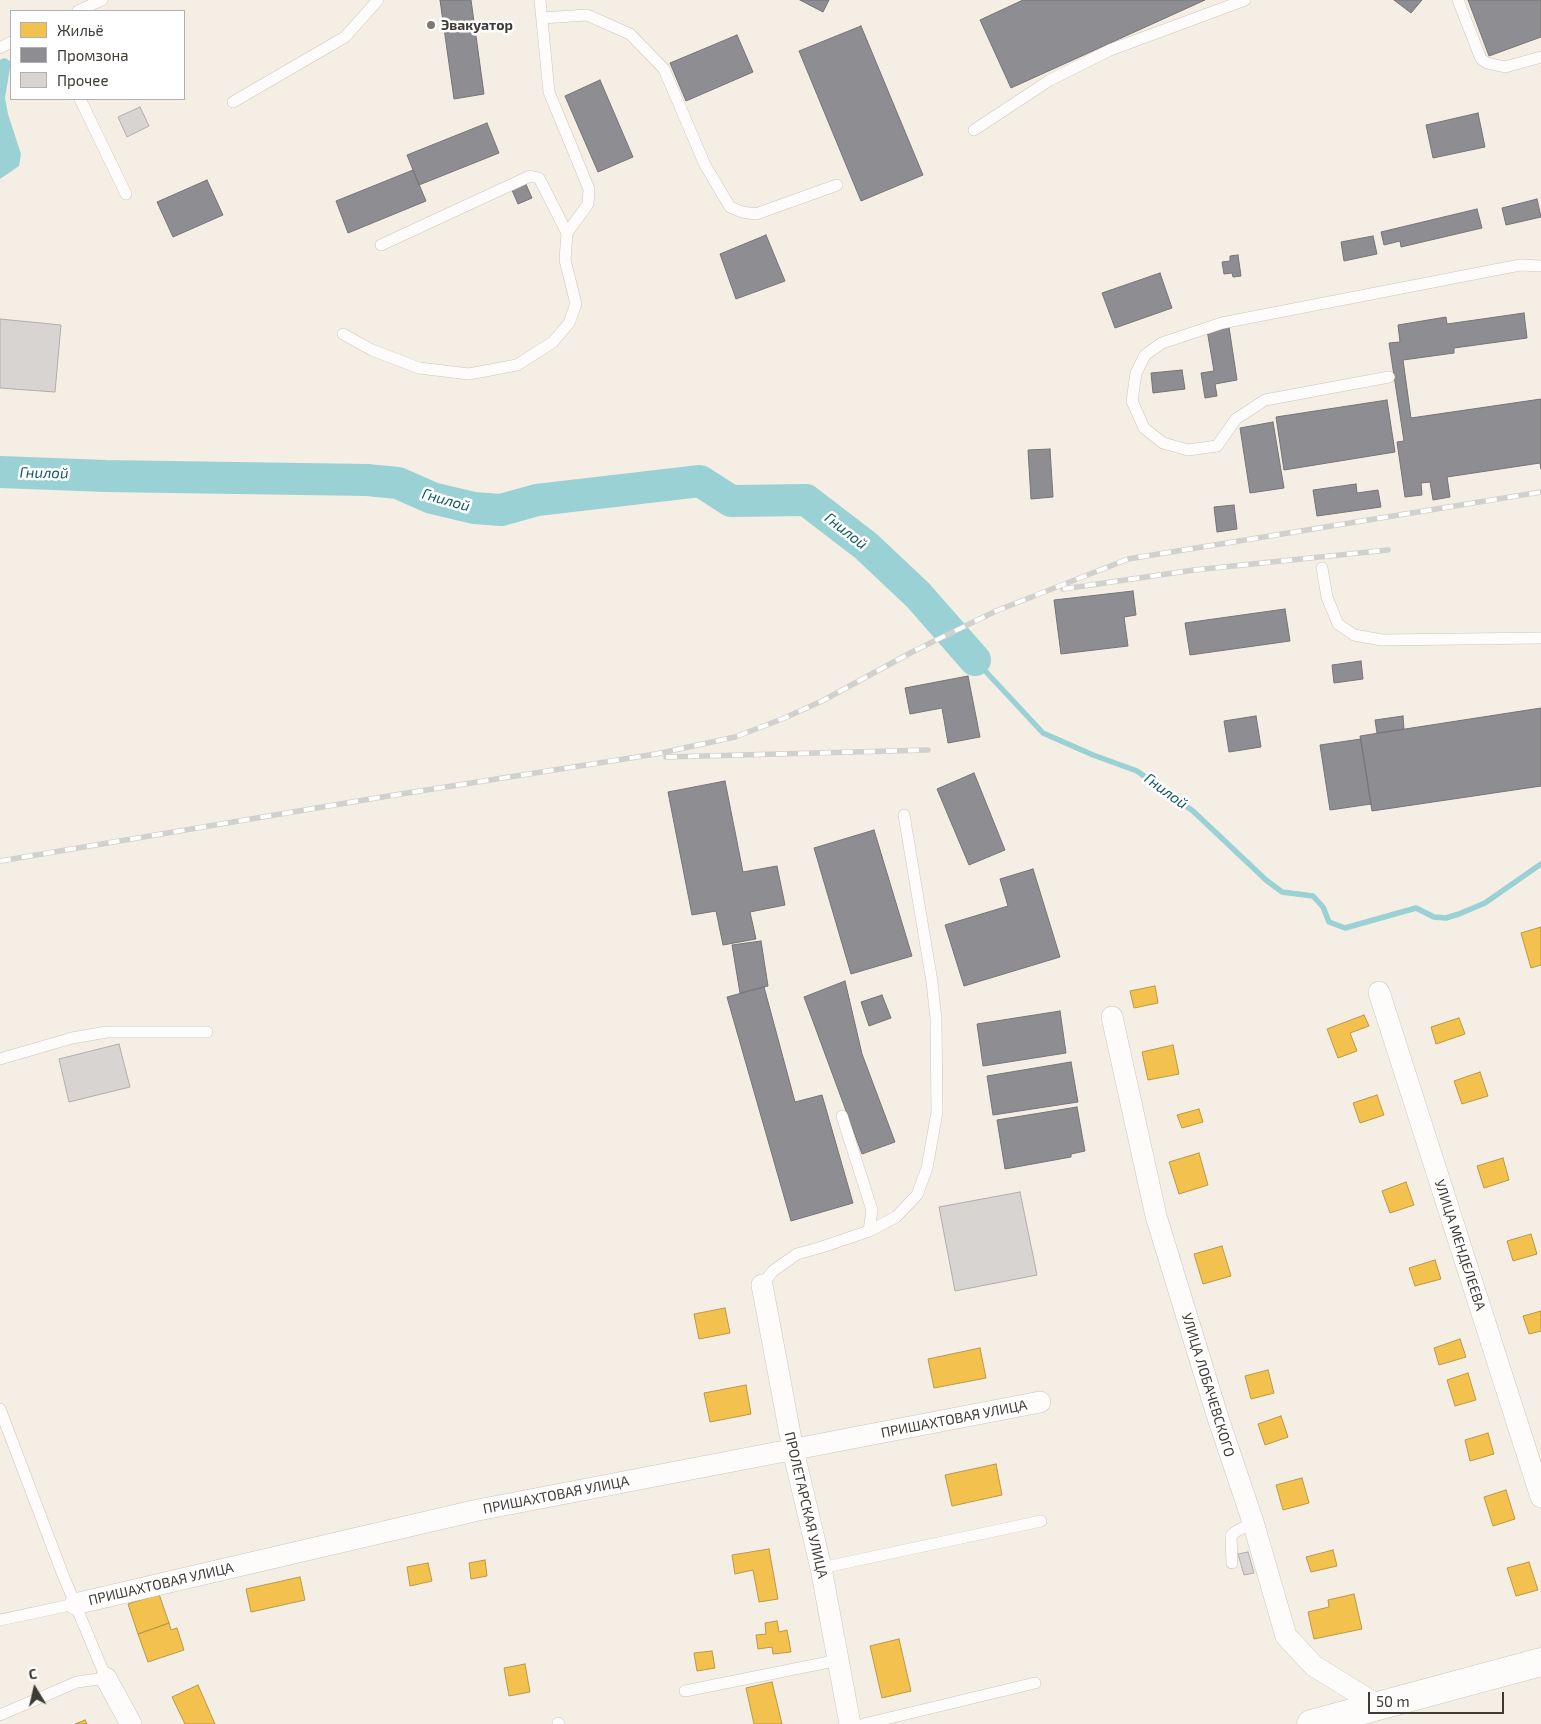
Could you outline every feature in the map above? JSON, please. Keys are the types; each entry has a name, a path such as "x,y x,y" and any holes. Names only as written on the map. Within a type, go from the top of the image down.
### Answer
{"main road":[{"path":"1311,1724 1541,1662"}],"street":[{"name":"УЛИЦА МЕНДЕЛЕЕВА","path":"1379,992 1541,1497"},
{"name":"УЛИЦА ЛОБАЧЕВСКОГО","path":"1112,1017 1156,1216 1218,1418 1253,1522 1286,1636 1314,1666 1379,1706"},
{"name":"ПРОЛЕТАРСКАЯ УЛИЦА","path":"762,1285 793,1450 821,1568 850,1724"},
{"name":"ПРИШАХТОВАЯ УЛИЦА","path":"75,1604 478,1510 1040,1402"},
{"path":"106,1678 131,1724"}],"lane":[{"path":"80,10 102,0"},
{"path":"233,102 345,37 378,0"},
{"path":"540,0 548,92 589,189 588,204 567,233"},
{"path":"974,130 1050,80 1110,50 1245,0"},
{"path":"1458,0 1481,59 1486,63 1505,67 1541,57"},
{"path":"542,18 587,15 630,34 664,69 705,165 730,207 756,214 837,185"},
{"path":"80,100 126,194"},
{"path":"343,334 372,350 419,368 469,374 518,365 553,342 569,322 576,304 565,260 567,233 539,178 530,176 381,245"},
{"path":"1388,377 1265,400 1236,419 1217,446 1188,450 1163,443 1144,428 1132,400 1136,373 1145,355 1162,343 1222,323 1520,264 1541,266"},
{"path":"1322,568 1327,597 1338,624 1354,635 1382,640 1541,638"},
{"path":"762,1285 773,1272 797,1254 869,1230 896,1217 917,1195 928,1168 938,1112 936,1019 932,982 904,815"},
{"path":"0,1059 64,1040 107,1032 207,1032"},
{"path":"842,1116 872,1210 869,1230"},
{"path":"0,1409 75,1604 106,1678 77,1682 0,1715"},
{"path":"821,1568 1041,1521"},
{"path":"1232,1563 1231,1536 1253,1522"},
{"path":"0,1620 75,1604"},
{"path":"685,1691 839,1660"},
{"path":"864,1724 1035,1683"}],"water":[{"path":"4,58 10,61 5,98 8,114 21,154 19,166 0,179 0,60"}],"building: Жильё":[{"path":"1541,927 1541,965 1531,968 1521,933"},
{"path":"1155,986 1158,1003 1134,1008 1130,991"},
{"path":"1364,1015 1369,1026 1350,1033 1357,1051 1338,1058 1327,1029"},
{"path":"1459,1018 1465,1034 1436,1044 1431,1027"},
{"path":"1173,1045 1179,1074 1148,1080 1142,1052"},
{"path":"1480,1072 1488,1096 1462,1104 1454,1081"},
{"path":"1377,1095 1384,1115 1360,1123 1353,1103"},
{"path":"1199,1109 1203,1122 1182,1128 1177,1115"},
{"path":"1199,1153 1208,1185 1179,1194 1169,1162"},
{"path":"1503,1158 1509,1180 1484,1188 1477,1166"},
{"path":"1406,1182 1414,1205 1390,1213 1382,1191"},
{"path":"1531,1234 1537,1254 1513,1261 1507,1241"},
{"path":"1222,1246 1231,1276 1203,1284 1194,1254"},
{"path":"1435,1260 1441,1279 1415,1286 1409,1268"},
{"path":"725,1308 730,1333 699,1339 694,1314"},
{"path":"1541,1311 1541,1331 1529,1334 1523,1316"},
{"path":"1460,1339 1466,1357 1439,1365 1434,1348"},
{"path":"980,1348 986,1378 934,1388 928,1359"},
{"path":"1268,1370 1274,1393 1251,1399 1245,1376"},
{"path":"1468,1373 1476,1400 1455,1406 1447,1380"},
{"path":"746,1385 751,1414 710,1422 704,1393"},
{"path":"1281,1416 1288,1437 1265,1445 1258,1424"},
{"path":"1488,1433 1494,1454 1470,1461 1465,1440"},
{"path":"996,1464 1002,1495 952,1506 945,1475"},
{"path":"1302,1478 1309,1503 1283,1510 1276,1485"},
{"path":"1506,1490 1515,1519 1493,1526 1484,1497"},
{"path":"769,1549 778,1599 759,1602 753,1570 735,1574 732,1555"},
{"path":"1333,1550 1337,1566 1311,1572 1306,1557"},
{"path":"485,1560 487,1576 471,1579 469,1563"},
{"path":"1529,1562 1538,1590 1516,1596 1507,1568"},
{"path":"428,1563 432,1581 410,1586 407,1567"},
{"path":"300,1577 305,1600 251,1612 246,1589"},
{"path":"159,1594 169,1623 138,1634 128,1604"},
{"path":"1354,1594 1362,1629 1314,1639 1308,1612 1329,1607 1328,1600"},
{"path":"777,1621 779,1632 787,1630 791,1652 773,1654 772,1647 758,1649 756,1635 766,1634 765,1623"},
{"path":"169,1623 171,1630 177,1628 184,1650 148,1662 138,1634"},
{"path":"899,1639 911,1691 882,1698 870,1646"},
{"path":"712,1651 715,1668 697,1671 694,1653"},
{"path":"525,1664 530,1692 509,1696 504,1668"},
{"path":"772,1682 782,1724 754,1724 746,1688"},
{"path":"198,1685 215,1724 185,1724 172,1697"},
{"path":"85,1720 87,1724 75,1724"}],"building: Промзона":[{"path":"440,0 471,0 484,94 454,99"},
{"path":"800,0 829,0 823,12"},
{"path":"1023,0 1205,0 1011,88 980,20"},
{"path":"1394,0 1422,0 1411,13"},
{"path":"1468,0 1541,0 1541,37 1489,56"},
{"path":"861,26 923,175 861,201 799,51"},
{"path":"737,35 753,72 686,101 670,63"},
{"path":"600,80 633,157 598,172 565,96"},
{"path":"1478,113 1485,147 1433,158 1426,125"},
{"path":"487,123 499,153 419,185 407,155"},
{"path":"413,170 426,201 348,233 336,201"},
{"path":"207,180 223,215 173,237 157,202"},
{"path":"525,182 532,198 518,204 511,188"},
{"path":"1537,199 1541,217 1506,225 1502,208"},
{"path":"1477,209 1482,228 1401,247 1400,241 1384,245 1381,232"},
{"path":"766,235 785,281 736,299 720,254"},
{"path":"1373,236 1377,254 1344,261 1341,242"},
{"path":"1238,255 1241,276 1233,277 1232,273 1224,274 1222,262 1230,261 1230,256"},
{"path":"1160,273 1172,308 1115,328 1102,293"},
{"path":"1524,313 1527,338 1454,348 1454,353 1403,360 1411,418 1541,399 1541,469 1540,463 1447,477 1450,497 1433,500 1430,482 1421,483 1422,495 1405,497 1397,442 1404,441 1389,343 1400,342 1398,325 1446,317 1447,324"},
{"path":"1229,327 1237,380 1215,384 1217,396 1205,398 1201,373 1214,371 1207,330"},
{"path":"1182,370 1185,389 1153,393 1151,373"},
{"path":"1387,400 1395,452 1284,470 1276,417"},
{"path":"1273,422 1284,488 1250,493 1240,428"},
{"path":"1050,449 1053,497 1031,499 1028,450"},
{"path":"1356,484 1357,493 1378,490 1381,507 1317,516 1313,490"},
{"path":"1234,505 1237,529 1217,532 1214,507"},
{"path":"1133,591 1136,615 1124,617 1128,646 1061,654 1054,600"},
{"path":"1285,609 1290,641 1190,655 1185,623"},
{"path":"1361,661 1363,679 1334,683 1332,665"},
{"path":"968,676 980,737 948,743 942,708 910,714 905,688"},
{"path":"1541,708 1541,786 1372,811 1360,736"},
{"path":"1256,716 1261,747 1229,752 1224,721"},
{"path":"1403,716 1404,729 1377,733 1375,720"},
{"path":"1361,739 1371,804 1330,810 1320,745"},
{"path":"974,773 1005,850 969,865 937,789"},
{"path":"725,781 743,872 777,866 785,905 750,912 756,939 723,945 716,911 692,915 668,792"},
{"path":"874,830 912,956 851,974 814,848"},
{"path":"1033,869 1060,957 964,986 945,925 1008,906 1000,879"},
{"path":"761,941 768,986 740,993 732,945"},
{"path":"845,981 862,1054 895,1142 862,1154 804,997"},
{"path":"764,987 795,1102 822,1095 853,1203 791,1221 727,997"},
{"path":"882,995 891,1018 869,1026 861,1002"},
{"path":"1060,1011 1066,1053 983,1066 977,1024"},
{"path":"1071,1062 1078,1102 993,1115 987,1076"},
{"path":"1077,1107 1085,1151 1071,1154 1071,1157 1005,1169 997,1120"}],"building: Прочее":[{"path":"140,107 149,126 127,137 118,117"},
{"path":"0,319 61,325 55,392 0,388"},
{"path":"119,1044 130,1087 69,1102 59,1059"},
{"path":"1020,1192 1037,1275 955,1291 939,1207"},
{"path":"1248,1552 1254,1573 1244,1575 1238,1554"}],"waterway":[{"name":"Гнилой","path":"0,472 106,476 367,480 398,483 432,498 474,508 501,510 537,500 700,481 731,501 806,500 866,546 918,595 975,660"},
{"name":"Гнилой","path":"975,660 1043,733 1093,755 1137,771 1193,811 1266,880 1282,892 1313,896 1323,907 1329,922 1345,928 1416,908 1434,917 1446,918 1459,914 1485,903 1541,864"}],"railway":[{"path":"0,861 382,797 656,754 735,737 822,701 914,651 996,611 1128,559 1541,492"},
{"path":"1063,589 1194,570 1388,550"},
{"path":"666,757 928,750"}],"place":[{"name":"Эвакуатор","path":"431,25"}]}
